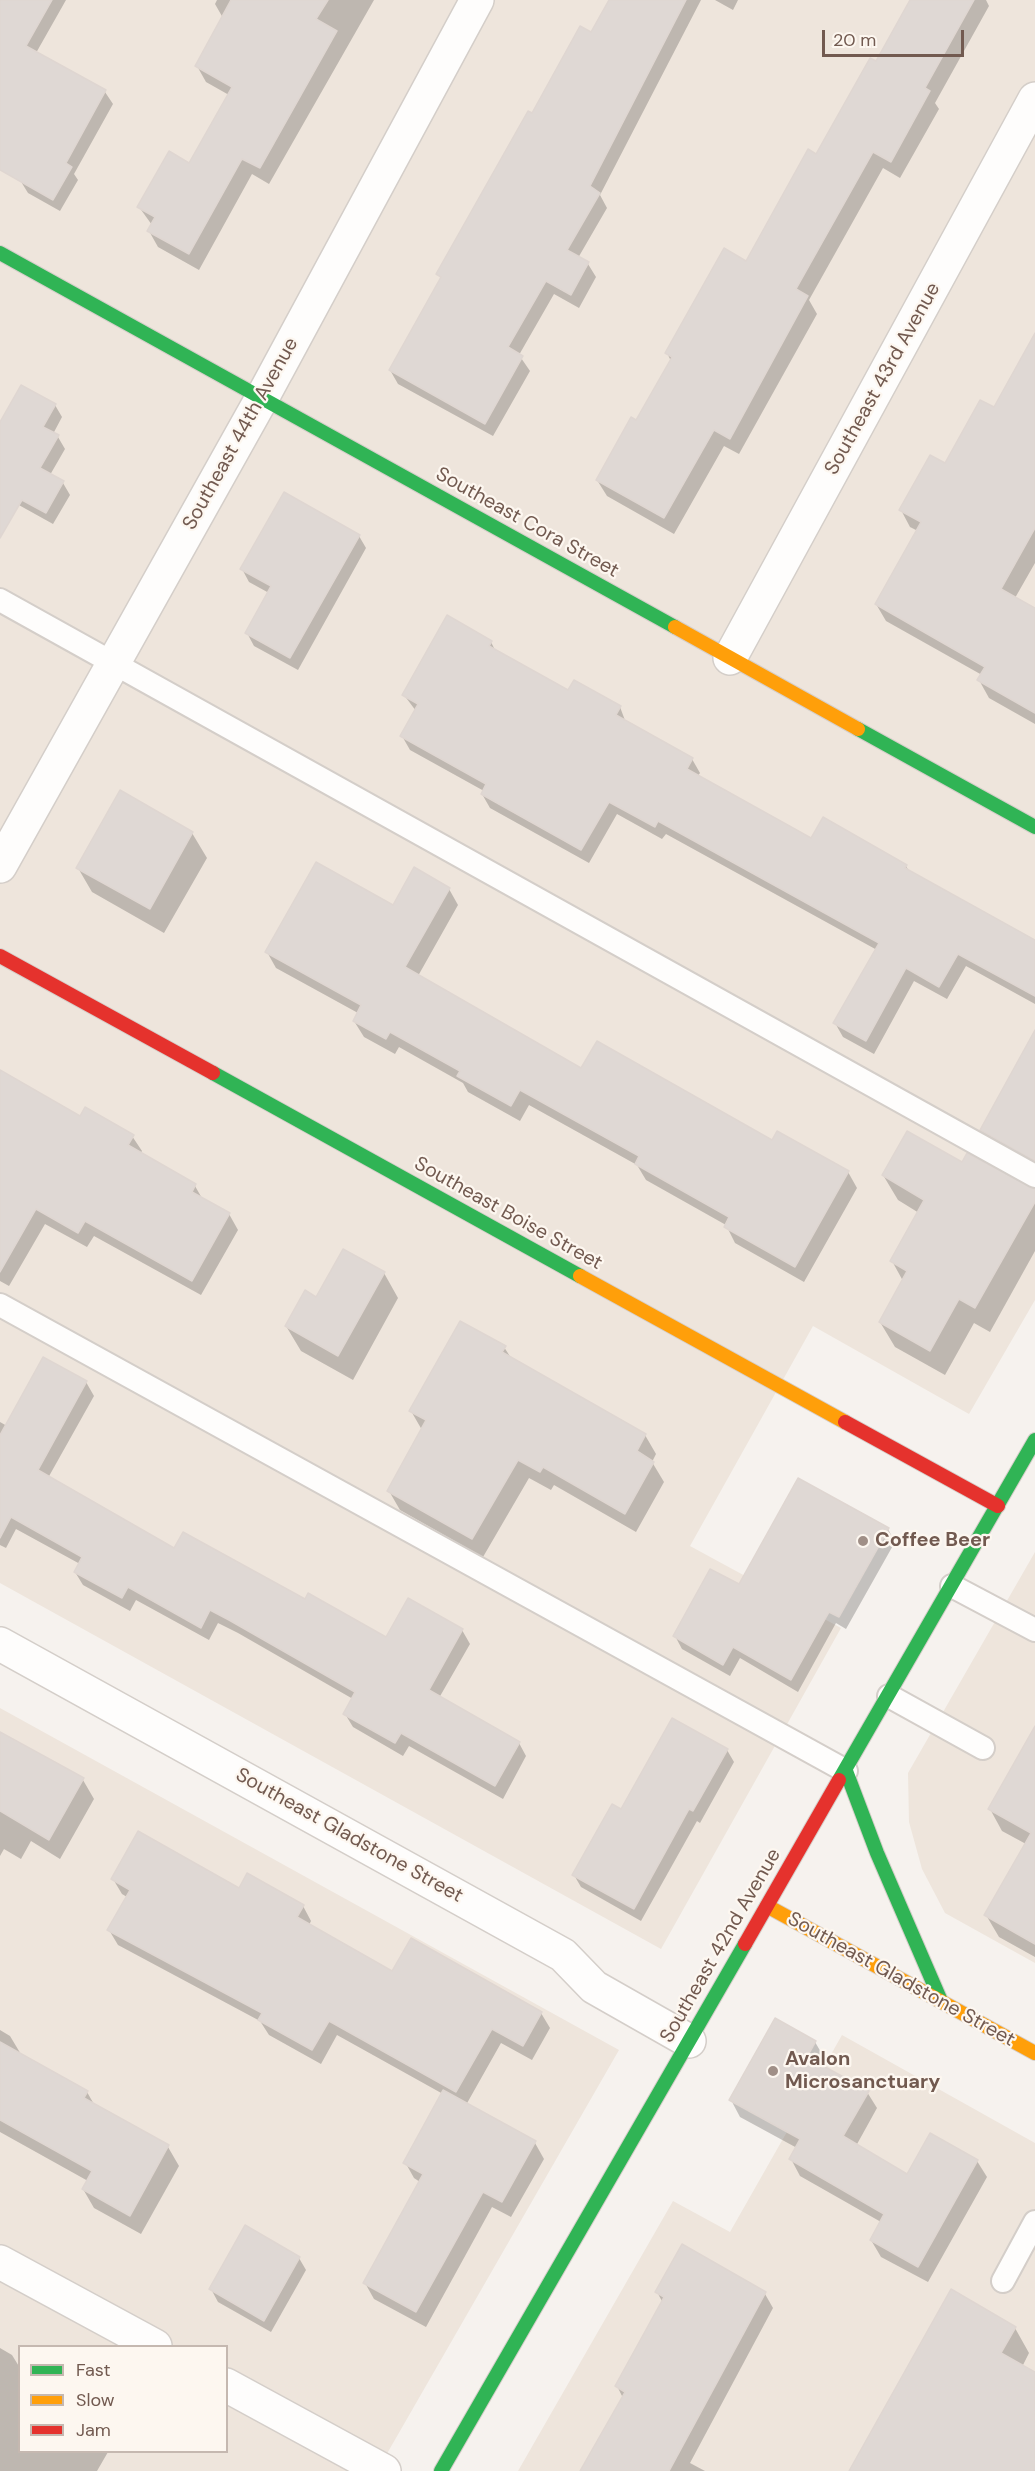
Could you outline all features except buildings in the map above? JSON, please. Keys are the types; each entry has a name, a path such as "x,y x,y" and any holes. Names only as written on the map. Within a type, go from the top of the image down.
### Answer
{"street":[{"name":"Southeast 44th Avenue","path":"0,866 262,398 477,0"},
{"name":"Southeast 43rd Avenue","path":"730,658 1035,99"},
{"name":"Southeast Cora Street","path":"0,253 1035,827"},
{"name":"Southeast Boise Street","path":"0,956 998,1506"},
{"name":"Southeast 42nd Avenue","path":"441,2471 1035,1440"},
{"name":"Southeast Gladstone Street","path":"0,1644 563,1955 594,1986 689,2041"},
{"path":"846,1771 877,1853 941,2001"},
{"name":"Southeast Gladstone Street","path":"767,1906 1035,2053"},
{"path":"0,2262 153,2345"},
{"path":"228,2386 384,2471"}],"lane":[{"path":"0,600 1035,1176"},
{"path":"0,1305 846,1771"},
{"path":"952,1586 1035,1630"},
{"path":"889,1696 983,1748"},
{"path":"1003,2281 1035,2222"}],"shaded area":[{"path":"0,0 1035,0 1035,1300 969,1414 813,1326 690,1546 841,1628 661,1949 0,1583"},
{"path":"1035,1552 1035,1963 945,1913 922,1869 909,1822 908,1773"},
{"path":"0,1708 619,2050 377,2471 0,2471"},
{"path":"842,2035 1035,2143 1035,2471 518,2471 673,2201 730,2232"}],"traffic: fast":[{"path":"0,253 675,627"},
{"path":"858,729 1035,827"},
{"path":"213,1073 580,1276"},
{"path":"839,1780 1035,1440"},
{"path":"846,1771 877,1853 941,2001"},
{"path":"441,2471 745,1944"}],"traffic: slow":[{"path":"675,627 858,729"},
{"path":"580,1276 845,1422"},
{"path":"767,1906 1035,2053"}],"traffic: jam":[{"path":"0,956 213,1073"},
{"path":"845,1422 998,1506"},
{"path":"745,1944 839,1780"}],"place":[{"name":"Coffee Beer","path":"863,1541"},
{"name":"Avalon Microsanctuary","path":"773,2071"}]}
